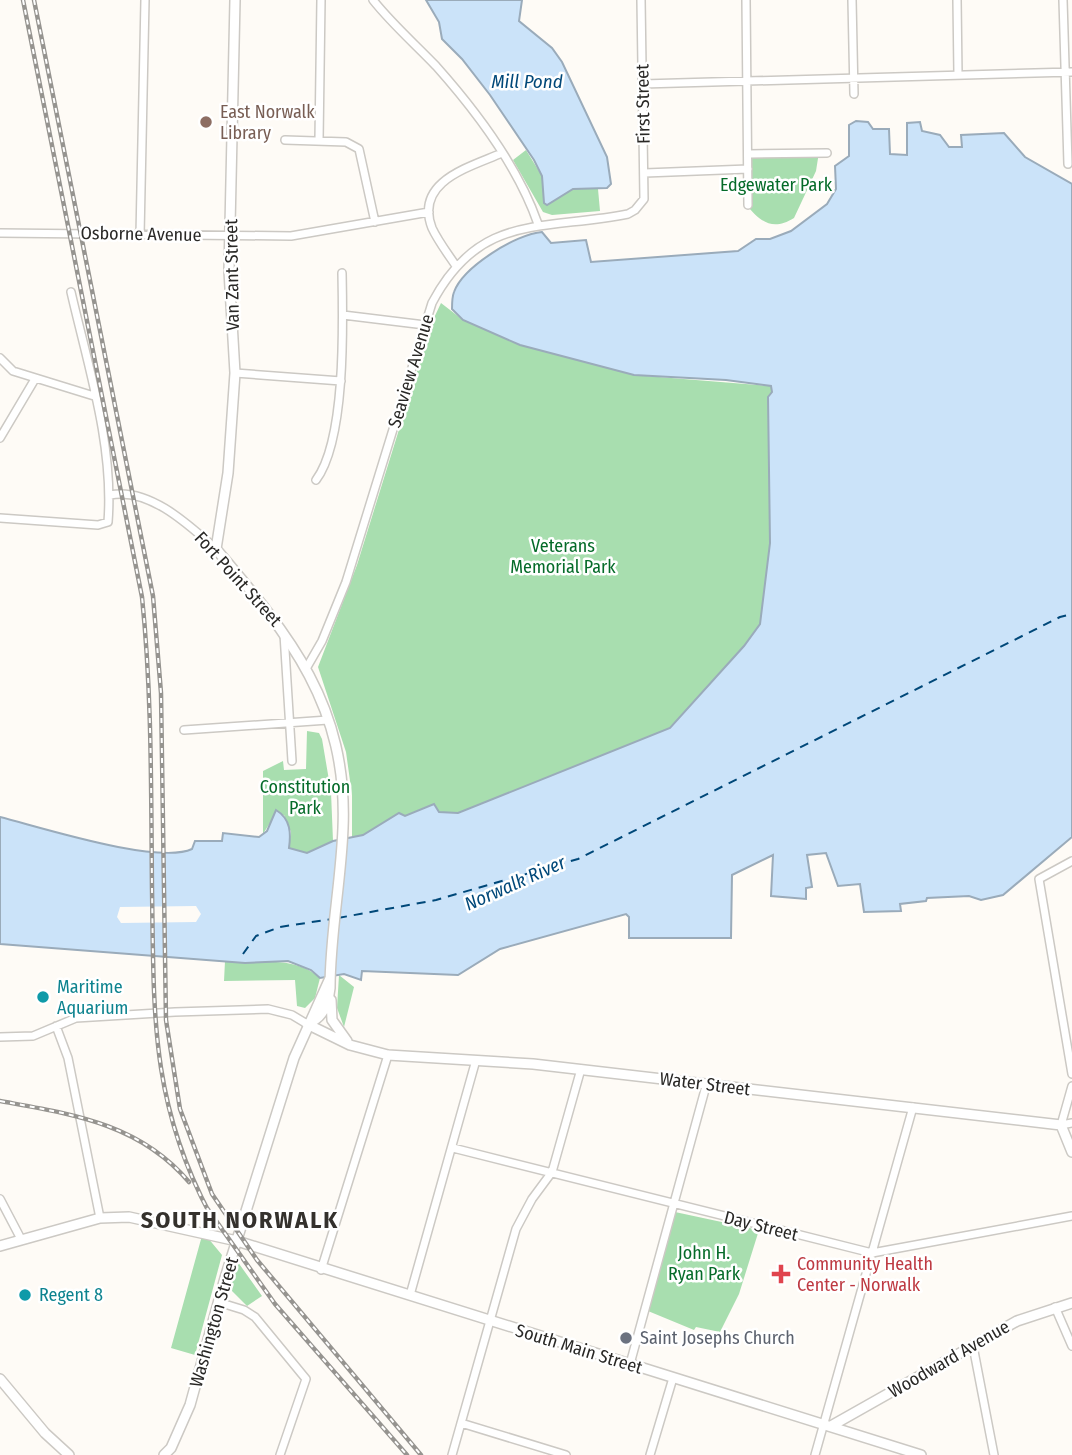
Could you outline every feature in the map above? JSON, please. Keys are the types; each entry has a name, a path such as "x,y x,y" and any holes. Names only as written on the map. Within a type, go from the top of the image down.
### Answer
{"main road":[{"name":"Van Zant Street","path":"216,549 228,473 235,373 230,235 235,0"},
{"name":"Fort Point Street","path":"216,549 283,629 307,667 328,720 342,792 343,828 330,976"},
{"name":"Washington Street","path":"307,1024 320,1017 330,988 330,976"},
{"name":"Washington Street","path":"164,1455 171,1448 190,1405 218,1302 307,1024 330,976"},
{"path":"330,988 332,1020 350,1045"},
{"name":"Water Street","path":"307,1024 350,1045 388,1055 581,1069 706,1086 1061,1125"},
{"path":"1061,1125 1072,1153"},
{"name":"South Main Street","path":"0,1247 100,1218 148,1219 237,1241 321,1270 410,1295 921,1455"},
{"name":"Woodward Avenue","path":"828,1425 1017,1321 1072,1303"},
{"path":"0,1380 66,1454"}],"street":[{"path":"140,234 145,0"},
{"path":"319,140 321,0"},
{"path":"373,0 437,67 502,153 522,181 538,224"},
{"name":"First Street","path":"640,206 645,192 641,0"},
{"path":"746,0 748,205"},
{"path":"852,0 854,94"},
{"path":"957,0 958,74"},
{"path":"1063,0 1068,72 1069,164"},
{"path":"643,84 1068,72"},
{"path":"285,140 346,142 359,149 376,222"},
{"path":"456,266 433,230 429,212 436,186 444,178 502,153"},
{"path":"749,154 827,153"},
{"path":"645,173 748,169"},
{"name":"Seaview Avenue","path":"307,667 322,641 346,582 425,325 441,286 456,266 496,237 538,224 628,214 640,206"},
{"name":"Osborne Avenue","path":"0,233 300,235 429,212"},
{"path":"316,480 330,443 341,381 342,273"},
{"path":"0,518 98,525 108,522 110,495 94,396 71,292"},
{"path":"343,315 425,325"},
{"path":"0,358 13,371 94,396"},
{"path":"235,373 341,381"},
{"path":"0,438 35,379"},
{"name":"Fort Point Street","path":"110,495 120,493 162,507 189,525 216,549"},
{"path":"283,629 292,761"},
{"path":"184,730 328,720"},
{"path":"1072,861 1039,879 1072,1074"},
{"path":"0,1037 33,1036 76,1018 268,1009 292,1015 307,1024"},
{"path":"56,1026 68,1058 100,1218"},
{"path":"321,1270 388,1055"},
{"path":"410,1295 476,1060"},
{"path":"452,1455 516,1228 532,1199 552,1172 581,1069"},
{"path":"630,1364 706,1086"},
{"path":"1072,1086 1061,1125 1072,1123"},
{"path":"815,1455 828,1425 913,1107"},
{"name":"Day Street","path":"453,1148 872,1253 1072,1216"},
{"path":"0,1199 21,1239"},
{"path":"218,1302 244,1310 255,1317 306,1379 280,1455"},
{"path":"1055,1307 1072,1346"},
{"path":"973,1346 994,1455"},
{"path":"650,1455 673,1378"},
{"path":"461,1423 566,1455"}],"green space":[{"path":"526,150 542,176 545,203 573,189 598,189 600,211 552,215 543,212 513,160"},
{"name":"Edgewater Park","path":"819,152 816,171 794,218 779,224 767,223 755,215 745,203 745,155"},
{"name":"Veterans Memorial Park","path":"441,303 463,320 520,345 634,375 771,386 772,392 768,398 770,543 760,624 744,646 670,728 458,813 439,812 434,804 405,816 399,813 363,835 352,837 352,795 346,752 318,667 357,565 433,320"},
{"name":"Constitution Park","path":"307,731 319,733 322,739 331,792 333,841 306,853 289,848 291,832 284,815 273,818 263,834 263,771 283,761 284,770 306,769"},
{"path":"225,961 275,962 298,966 320,978 315,998 305,1008 297,1006 295,980 224,981"},
{"path":"339,975 354,987 344,1027 337,1008"},
{"name":"John H. Ryan Park","path":"675,1212 759,1230 739,1294 720,1332 696,1327 694,1330 648,1311"},
{"path":"203,1232 222,1255 195,1355 171,1348"},
{"path":"235,1258 262,1296 247,1306 229,1288"}],"water":[{"name":"Mill Pond","path":"426,0 522,0 519,21 552,48 562,62 607,157 611,184 607,188 573,189 547,205 544,203 542,176 534,160 490,95 462,59 442,39 439,22"},
{"name":"Norwalk River","path":"856,121 868,122 873,129 889,129 890,154 907,155 907,123 920,122 922,131 940,135 949,147 962,147 961,135 1004,133 1025,157 1072,184 1072,837 1003,895 981,900 969,896 927,898 926,901 900,904 901,911 864,912 860,884 838,886 826,853 807,855 812,887 806,888 806,899 771,896 773,855 732,875 731,938 629,938 629,917 626,914 500,949 458,975 362,971 361,980 344,974 320,978 311,970 288,961 245,963 0,944 0,817 127,849 176,853 192,849 195,841 222,841 223,833 259,837 267,831 276,810 287,822 290,832 289,848 307,853 333,841 363,835 399,813 405,816 434,804 439,812 458,813 670,728 744,646 760,624 770,543 768,397 772,392 771,386 726,380 634,375 520,345 463,320 452,309 453,294 468,272 492,253 531,234 542,232 551,243 586,240 591,262 738,251 756,239 770,239 791,231 827,204 836,189 835,166 849,156 849,125"}],"pier":[{"path":"196,906 201,914 196,922 121,923 117,917 120,907"}],"ferry route":[{"path":"338,918 436,900 578,859 1060,617 1072,614"},
{"path":"243,954 256,936 280,927 332,919"}],"railway":[{"path":"23,0 142,597 149,706 153,976 159,1056 176,1133 190,1173 210,1214"},
{"path":"34,0 153,596 161,693 166,1020 180,1109 212,1194 257,1260 421,1455"},
{"path":"0,1101 78,1117 126,1134 148,1146 189,1182"},
{"path":"207,1208 275,1304 407,1455"}],"place":[{"name":"East Norwalk Library","path":"206,122"},
{"name":"Maritime Aquarium","path":"43,997"},
{"name":"Community Health Center - Norwalk","path":"781,1274"},
{"name":"Regent 8","path":"25,1295"},
{"name":"Saint Josephs Church","path":"626,1338"}],"district":[{"name":"SOUTH NORWALK","path":"240,1220"}]}
